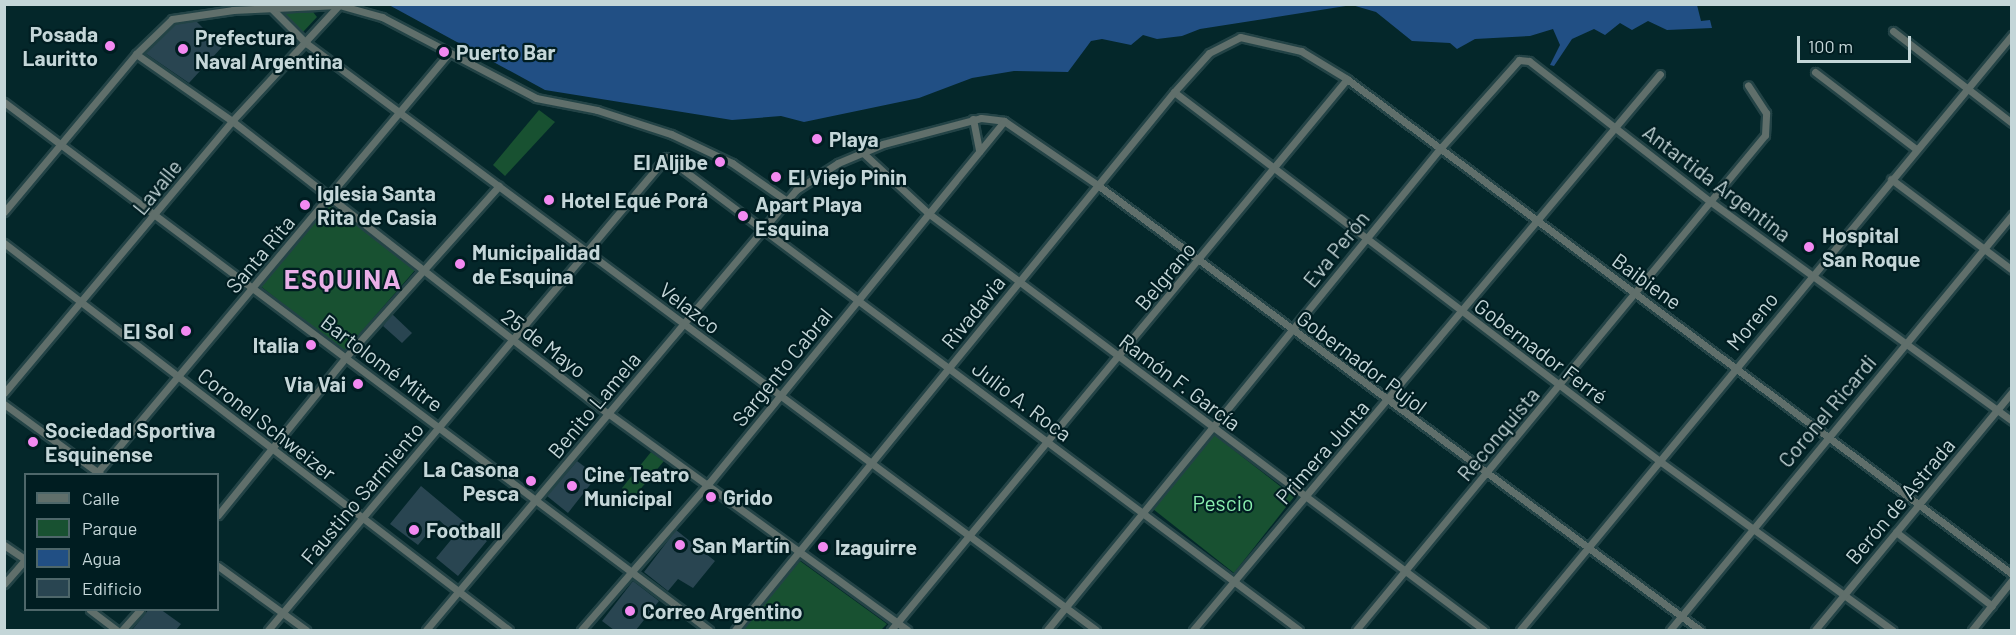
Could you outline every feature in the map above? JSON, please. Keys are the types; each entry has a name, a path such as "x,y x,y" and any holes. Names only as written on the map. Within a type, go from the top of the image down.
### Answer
{"street":[{"path":"4,212 62,146 136,54 182,14 270,7 339,5 382,17 448,54 536,98 597,110 671,134 732,162 787,201"},
{"name":"Lavalle","path":"4,393 156,215 232,121 339,5"},
{"name":"Velazco","path":"270,7 306,43 1096,630"},
{"path":"1893,31 2012,123"},
{"name":"Moreno","path":"1520,630 1661,462 1811,274 2012,35"},
{"name":"Baibiene","path":"1251,37 1301,51 1347,79 1438,151 1638,294 2012,574"},
{"name":"Rivadavia","path":"735,630 1100,186 1174,92 1220,43 1251,37"},
{"name":"25 de Mayo","path":"136,54 232,121 609,414 709,483 907,630"},
{"name":"Santa Rita","path":"99,473 448,54"},
{"name":"Antartida Argentina","path":"1519,60 1529,61 1711,202 2012,421"},
{"name":"Eva Perón","path":"1047,630 1214,429 1438,151 1519,60"},
{"path":"1815,72 1916,149"},
{"name":"Primera Junta","path":"1193,630 1304,496 1463,312 1660,74"},
{"name":"Belgrano","path":"891,630 1201,260 1347,79"},
{"name":"Reconquista","path":"1356,630 1406,572 1485,473 1638,294 1765,135 1769,124 1748,85"},
{"name":"Gobernador Ferré","path":"1174,92 1661,462 1892,630"},
{"name":"Bartolomé Mitre","path":"4,102 254,285 345,358 709,630"},
{"path":"979,151 973,119 1004,121"},
{"name":"Benito Lamela","path":"426,630 787,201 815,177 862,152 973,119"},
{"name":"Gobernador Pujol","path":"1004,121 1100,186 1587,551 1700,630"},
{"name":"Sargento Cabral","path":"581,630 709,483 1004,121"},
{"name":"Ramón F. García","path":"862,152 928,213 1019,283 1484,630"},
{"name":"Julio A. Roca","path":"666,157 764,227 1299,630"},
{"name":"Faustino Sarmiento","path":"268,630 666,157"},
{"path":"1891,179 2012,270"},
{"path":"219,514 345,358 499,186"},
{"name":"Coronel Ricardi","path":"1670,630 2012,215"},
{"name":"Coronel Schweizer","path":"4,243 509,630"},
{"name":"Berón de Astrada","path":"1815,630 2012,392"},
{"path":"4,404 97,473"},
{"path":"1896,532 1992,606"},
{"path":"4,545 24,558"},
{"path":"4,584 24,560"},
{"path":"219,567 306,630"},
{"path":"1972,630 2012,580"},
{"path":"93,611 117,630"},
{"path":"122,630 138,611"}],"green space":[{"path":"288,11 313,12 317,17 303,32 284,15"},
{"path":"539,110 555,122 505,176 493,165"},
{"path":"329,202 416,269 344,352 259,285"},
{"name":"Pescio","path":"1212,433 1294,497 1234,573 1153,509"},
{"path":"651,452 664,461 633,498 622,488"},
{"path":"800,561 887,624 881,630 739,630"}],"water":[{"path":"389,5 1352,5 1200,29 1182,36 1157,39 1143,35 1131,45 1102,39 1091,41 1068,72 1014,71 972,78 919,98 804,122 781,116 732,120 545,90"},
{"path":"1352,5 1697,5 1701,21 1710,20 1712,28 1667,30 1648,21 1632,30 1620,23 1605,35 1594,29 1572,39 1554,66 1550,65 1560,45 1553,29 1530,36 1475,39 1457,49 1450,43 1412,41 1376,12"}],"building":[{"name":"Prefectura Naval Argentina","path":"196,21 222,47 189,83 145,53 175,24"},
{"path":"392,314 412,333 402,343 383,326"},
{"name":"Cine Teatro Municipal","path":"577,461 597,476 568,513 547,496"},
{"name":"Football","path":"421,486 487,541 458,576 436,558 455,535 439,520 418,545 390,524"},
{"name":"San Martín","path":"676,530 715,561 693,588 678,579 668,591 644,572"},
{"name":"Correo Argentino","path":"633,581 659,601 636,630 614,630 602,621"},
{"path":"147,611 163,611 181,624 176,630 132,630"}],"place":[{"name":"Posada Lauritto","path":"110,46"},
{"name":"Prefectura Naval Argentina","path":"183,49"},
{"name":"Puerto Bar","path":"444,52"},
{"name":"Playa","path":"817,139"},
{"name":"El Aljibe","path":"720,162"},
{"name":"El Viejo Pinin","path":"776,177"},
{"name":"Hotel Equé Porá","path":"549,200"},
{"name":"Iglesia Santa Rita de Casia","path":"305,205"},
{"name":"Apart Playa Esquina","path":"743,216"},
{"name":"Hospital San Roque","path":"1809,247"},
{"name":"Municipalidad de Esquina","path":"460,264"},
{"name":"El Sol","path":"186,331"},
{"name":"Italia","path":"311,345"},
{"name":"Via Vai","path":"358,384"},
{"name":"Sociedad Sportiva Esquinense","path":"33,442"},
{"name":"La Casona Pesca","path":"531,481"},
{"name":"Cine Teatro Municipal","path":"572,486"},
{"name":"Grido","path":"711,497"},
{"name":"Football","path":"414,530"},
{"name":"San Martín","path":"680,545"},
{"name":"Izaguirre","path":"823,547"},
{"name":"Correo Argentino","path":"630,611"}],"district":[{"name":"ESQUINA","path":"343,279"}]}
